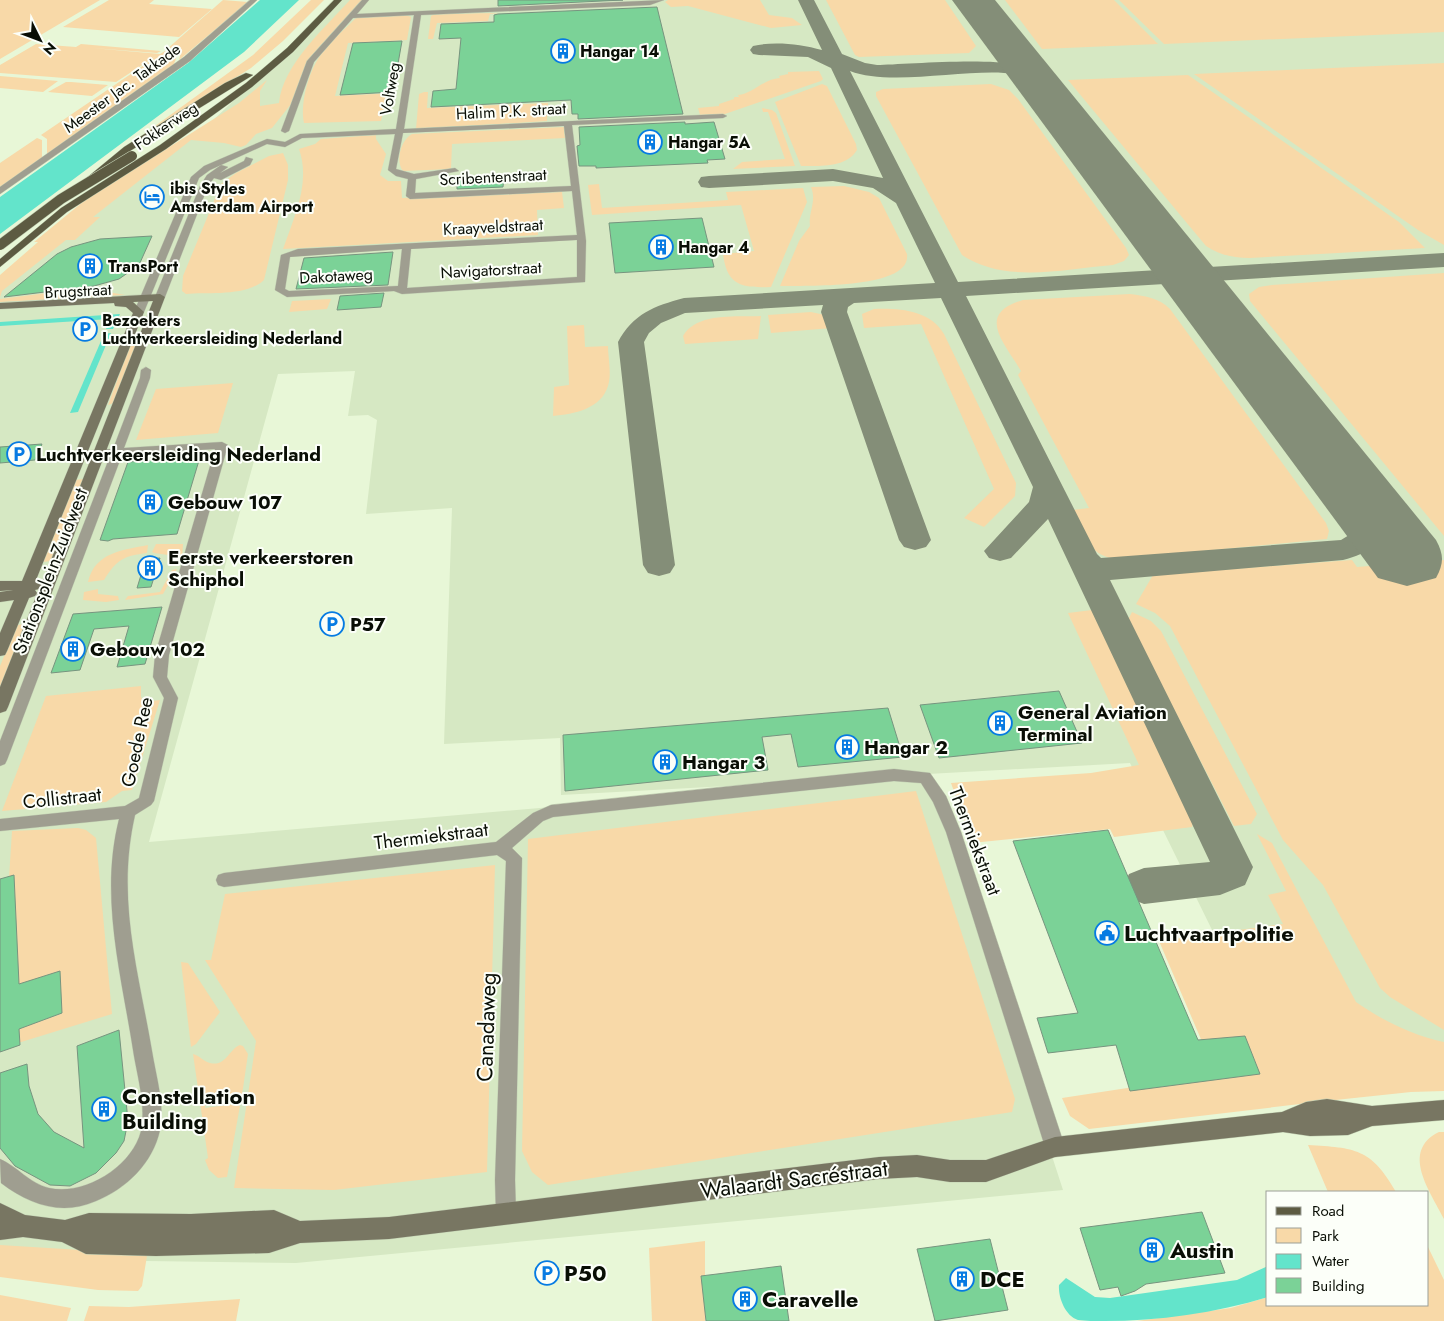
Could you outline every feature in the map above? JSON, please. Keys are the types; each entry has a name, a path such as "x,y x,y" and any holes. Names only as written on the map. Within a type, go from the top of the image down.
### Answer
{"main road":[{"name":"Fokkerweg","path":"0,245 61,199 189,120 249,75 279,49 329,0"},
{"name":"Fokkerweg","path":"0,264 64,210 163,147 249,85 290,50 338,0"},
{"path":"0,251 118,155 221,89 249,75"}],"street":[{"name":"Meester Jac. Takkade","path":"0,191 186,59 254,0"},
{"path":"285,131 311,60 366,0"},
{"path":"487,0 487,10"},
{"path":"352,16 418,13 448,9 487,10 650,4 661,0"},
{"name":"Voltweg","path":"412,177 398,174 392,170 418,13"},
{"name":"Halim P.K. straat","path":"300,136 723,116"},
{"path":"568,124 571,165 577,188 581,237"},
{"path":"160,299 204,186 217,172 277,144 289,143 300,136 296,132 285,131 269,135 268,141"},
{"path":"140,300 197,174 268,141 277,144"},
{"path":"204,186 246,163 250,157"},
{"path":"412,177 455,171"},
{"name":"Scribentenstraat","path":"412,177 410,196 577,188"},
{"name":"Kraayveldstraat","path":"407,247 581,237"},
{"name":"Navigatorstraat","path":"402,291 582,280 581,237"},
{"path":"402,291 407,247"},
{"name":"Dakotaweg","path":"402,291 396,288 287,294 280,290 286,255 298,252 407,247"},
{"name":"Brugstraat","path":"0,306 160,299"},
{"name":"Stationsplein-Zuidwest","path":"0,706 160,299"},
{"name":"Brugstraat","path":"0,312 140,300"},
{"name":"Stationsplein-Zuidwest","path":"0,651 97,415 130,332 140,300"},
{"path":"130,332 147,331"},
{"name":"Stationsplein-Zuidwest","path":"0,760 146,378 146,370"},
{"path":"97,415 114,414"},
{"name":"Goede Ree","path":"0,1169 17,1183 48,1198 74,1200 98,1191 132,1164 146,1141 150,1120 138,1015 119,906 119,856 128,812 146,801 171,698 160,677 162,655 222,445 118,452"},
{"path":"81,454 118,452"},
{"path":"0,586 25,589"},
{"path":"0,598 25,589 48,586"},
{"name":"Thermiekstraat","path":"224,880 500,848 538,817 551,811 894,775 925,777 935,788 960,854 1026,1048 1055,1147"},
{"name":"Collistraat","path":"0,825 128,812"},
{"name":"Canadaweg","path":"500,848 514,858 505,1180 506,1214"},
{"name":"Walaardt Sacréstraat","path":"23,1226 65,1231 86,1243 156,1245 195,1234 269,1242 300,1232 389,1228 879,1168 918,1166 950,1171 986,1171 1055,1147 1152,1134 1283,1122 1310,1126 1348,1125 1380,1116 1444,1110"},
{"path":"0,1214 23,1226"},
{"path":"0,1229 23,1226"}],"shaded area":[{"path":"339,0 1444,0 1444,1064 1274,1056 1130,763 928,774 1063,1190 296,1263 0,1259 0,281 207,126","holes":["355,371 348,416 368,415 377,420 366,514 452,508 444,744 560,738 561,795 908,776 149,842 278,374"]}],"green space":[{"path":"0,0 100,0 0,59"},
{"path":"109,0 154,0 149,4 212,9 179,37 63,27"},
{"path":"223,0 248,2 179,60 181,52 167,49"},
{"path":"311,0 324,0 283,41 251,68 133,142 253,55"},
{"path":"350,0 363,0 313,54 306,64 291,104 272,128 256,134 246,145 241,147 224,143 191,140 93,217 100,217 75,240 66,240 2,291 0,297 0,275 38,242 34,242 84,201 239,103 267,80 260,91 260,106 279,103 288,74 307,47"},
{"path":"668,0 760,0 769,15 792,18 802,25 771,28 688,6 671,7 665,2"},
{"path":"826,0 945,0 976,46 969,53 859,57 855,55"},
{"path":"1005,0 1114,0 1158,44 1042,49"},
{"path":"1119,0 1444,0 1444,32 1164,44"},
{"path":"500,13 490,14 488,21 437,23 433,39 428,39 431,16 435,14"},
{"path":"406,15 411,17 407,40 348,43 335,96 396,93 396,95 385,102 381,121 304,123 304,98 312,71 332,41 359,16"},
{"path":"36,44 76,47 81,44 161,51 157,53 92,48 160,54 165,51 172,53 176,59 173,66 47,156 47,139 41,135 156,56 116,82 0,73 0,65"},
{"path":"1444,63 1444,245 1418,230 1194,74"},
{"path":"819,71 823,79 821,81 722,115 700,115 698,108 719,106 719,104 734,99 734,97 739,97 738,95 748,92 768,81 780,78 779,76 788,74 788,72"},
{"path":"1188,75 1399,222 1425,248 1250,258 1216,252 1206,246 1068,80"},
{"path":"0,76 58,81 43,92 0,88"},
{"path":"66,82 108,85 92,96 48,92"},
{"path":"822,84 827,86 856,144 857,150 846,160 832,165 801,166 775,102"},
{"path":"991,84 1009,90 1018,99 1126,248 1129,255 1124,261 1113,265 1055,271 1016,272 979,264 962,255 876,96 876,92 883,89"},
{"path":"428,92 427,108 548,103 547,121 416,129 419,94"},
{"path":"762,108 776,113 795,166 733,169 742,162 785,159 768,112 763,112"},
{"path":"564,127 565,138 452,144 451,169 403,171 399,162 402,146 412,134"},
{"path":"376,135 376,139 386,154 380,175 388,181 401,181 402,198 562,192 564,208 537,210 538,235 283,249 300,200 303,174 299,149 315,144 321,139"},
{"path":"37,138 42,140 42,159 0,188 0,163"},
{"path":"283,153 288,165 288,180 264,280 247,289 227,293 186,294 182,291 183,276 221,184 236,173 269,156"},
{"path":"599,184 602,208 728,200 726,192 803,188 807,202 771,287 752,287 732,279 725,265 723,254 754,251 741,205 592,215 588,185"},
{"path":"844,186 869,192 879,198 907,254 904,266 893,274 875,280 832,285 780,286 799,241 810,226 813,202 811,187"},
{"path":"1444,273 1444,536 1250,301 1249,294 1259,287 1272,285"},
{"path":"86,288 125,295 0,302 0,299"},
{"path":"1130,294 1152,298 1170,309 1326,523 1329,531 1327,539 1121,559 1102,555 1089,544 1072,510 1089,508 1018,375 1021,371 1002,339 997,321 1000,313 1008,306 1023,300"},
{"path":"331,299 327,309 289,312 292,301"},
{"path":"874,309 903,310 922,315 938,326 944,334 1016,483 1015,496 984,527 964,518 994,489 921,324 864,328 862,314"},
{"path":"811,312 825,315 832,328 771,333 768,315"},
{"path":"729,316 761,316 758,339 685,344 683,336 689,328 707,319"},
{"path":"584,325 585,347 608,346 610,372 608,386 599,400 586,409 553,416 554,387 569,385 567,326"},
{"path":"134,335 139,339 114,403 108,405"},
{"path":"233,383 218,433 136,440 156,389"},
{"path":"83,479 51,561 42,562 75,480"},
{"path":"156,544 183,544 182,559 177,560 175,556 152,552"},
{"path":"148,545 147,553 127,557 117,563 104,580 88,582 97,564 103,558 120,551"},
{"path":"1352,560 1357,567 1444,560 1444,1030 1390,997 1380,988 1323,885 1283,840 1170,626 1155,613 1136,604 1153,575"},
{"path":"177,569 163,594 125,600 128,596 160,592 172,570"},
{"path":"98,589 98,594 118,596 119,600 106,602 83,600 84,592"},
{"path":"1092,610 1193,822 1192,827 1114,837 1110,829 972,843 951,783 1091,773 1139,765 1068,613"},
{"path":"1132,612 1151,621 1161,631 1257,814 1251,824 1234,826 1128,620"},
{"path":"26,624 0,690 0,666 17,625"},
{"path":"141,686 141,697 144,702 160,700 132,790 122,791 106,802 2,811 46,696"},
{"path":"916,791 1015,1099 1012,1112 548,1185 532,1172 522,1151 528,839"},
{"path":"78,828 86,830 96,838 112,1014 18,1043 18,1029 61,1014 59,976 15,990 9,878 12,831"},
{"path":"1257,834 1272,843 1356,1002 1398,1026 1444,1042 1444,1091 1411,1092 1326,1101 1089,1129 1070,1116 1062,1098 1258,1068 1245,1038 1203,1044 1159,941 1283,924 1268,895 1286,891"},
{"path":"495,865 487,1172 334,1190 234,1188 256,1041 205,960 211,960 225,894"},
{"path":"181,962 188,963 220,1012 196,1044 191,1047"},
{"path":"240,1045 243,1046 248,1054 242,1095 238,1098 206,1102 205,1108 235,1104 240,1106 227,1177 218,1178 209,1170 205,1160 208,1158 193,1054 215,1064 224,1060"},
{"path":"1439,1132 1444,1132 1444,1219 1426,1184 1420,1160 1421,1150 1427,1140"},
{"path":"1308,1145 1338,1147 1360,1153 1378,1167 1395,1191 1328,1191"},
{"path":"705,1241 705,1321 652,1321 649,1248"},
{"path":"0,1245 145,1254 147,1256 142,1286 138,1291 98,1290 0,1277"},
{"path":"1429,1249 1444,1280 1444,1321 1137,1321 1231,1308 1266,1298 1266,1306 1429,1306"},
{"path":"0,1295 71,1308 67,1321 0,1321"},
{"path":"240,1299 236,1321 84,1321 89,1306 129,1307"}],"water":[{"path":"260,0 299,0 244,52 0,234 0,197 188,63"},
{"path":"120,314 113,329 106,329 110,319 0,326 0,322"},
{"path":"111,333 78,412 70,413 104,334"},
{"path":"1266,1267 1266,1298 1207,1312 1125,1321 1094,1321 1073,1318 1063,1305 1059,1290 1059,1285 1066,1278 1095,1297 1110,1298 1237,1280"}],"building":[{"path":"498,0 623,0 498,6"},
{"name":"Hangar 14","path":"657,7 683,114 578,119 578,114 572,114 571,100 431,107 433,91 456,89 461,38 439,39 441,24 494,22 494,15 498,14"},
{"path":"402,41 393,92 340,95 353,43"},
{"name":"Hangar 5A","path":"685,122 685,124 714,122 725,159 707,160 708,163 596,168 596,166 579,166 577,146 580,145 579,127"},
{"path":"504,177 503,187 457,189 457,179"},
{"name":"Hangar 4","path":"702,218 714,267 615,273 609,223"},
{"name":"TransPort","path":"152,236 139,265 119,279 94,286 4,297 57,254 71,247 100,239"},
{"path":"393,252 388,285 296,289 304,258"},
{"path":"384,293 381,307 337,310 340,296"},
{"name":"Luchtverkeersleiding Nederland","path":"42,444 35,460 0,463 0,447"},
{"name":"Gebouw 107","path":"200,457 177,534 108,541 100,540 128,462"},
{"name":"Eerste verkeerstoren Schiphol","path":"160,558 151,587 137,588 146,559"},
{"name":"Gebouw 102","path":"162,607 145,664 117,667 129,626 94,629 80,670 51,673 73,614"},
{"name":"General Aviation Terminal","path":"1059,691 1082,743 939,758 920,705"},
{"name":"Hangar 3","path":"888,708 903,757 798,767 791,734 762,737 768,770 565,791 563,735"},
{"path":"1108,830 1198,1040 1245,1036 1260,1074 1130,1091 1116,1045 1048,1053 1037,1018 1078,1013 1013,841"},
{"path":"14,875 19,984 60,971 62,1013 19,1029 20,1045 0,1052 0,879"},
{"name":"Constellation Building","path":"119,1030 128,1121 124,1141 116,1153 96,1173 70,1186 50,1185 15,1166 0,1148 0,1073 27,1064 29,1086 38,1114 54,1132 84,1148 77,1046"},
{"name":"Austin","path":"1202,1212 1225,1273 1146,1284 1135,1291 1121,1296 1118,1287 1100,1290 1080,1228"},
{"name":"DCE","path":"990,1239 1008,1310 935,1321 917,1249"},
{"name":"Caravelle","path":"781,1266 789,1321 706,1321 701,1276"}],"taxiway":[{"path":"806,0 834,57"},
{"path":"759,50 800,50 820,55 838,65"},
{"path":"834,57 860,68 877,71 1004,67 1019,69 1031,74"},
{"path":"834,57 950,290"},
{"path":"709,182 833,175 862,178 880,184 904,199"},
{"path":"950,290 1444,260"},
{"path":"854,296 950,290"},
{"path":"950,290 1048,487"},
{"path":"659,565 631,342 635,334 652,318 684,306 854,296"},
{"path":"854,296 836,303 834,312 915,540"},
{"path":"1000,551 1044,505 1048,487"},
{"path":"1048,487 1084,560"},
{"path":"1084,560 1090,566 1100,570 1343,550 1361,542 1369,534 1373,515"},
{"path":"1084,560 1233,867 1231,873 1220,878 1144,886"}],"runway":[{"path":"973,0 1407,559"}],"place":[{"name":"Hangar 14","path":"563,51"},
{"name":"Hangar 5A","path":"650,142"},
{"name":"ibis Styles Amsterdam Airport","path":"152,197"},
{"name":"Hangar 4","path":"661,247"},
{"name":"TransPort","path":"90,266"},
{"name":"Bezoekers Luchtverkeersleiding Nederland","path":"85,329"},
{"name":"Luchtverkeersleiding Nederland","path":"19,454"},
{"name":"Gebouw 107","path":"150,502"},
{"name":"Eerste verkeerstoren Schiphol","path":"150,568"},
{"name":"P57","path":"332,624"},
{"name":"Gebouw 102","path":"73,649"},
{"name":"General Aviation Terminal","path":"1000,723"},
{"name":"Hangar 2","path":"847,747"},
{"name":"Hangar 3","path":"665,762"},
{"name":"Luchtvaartpolitie","path":"1107,933"},
{"name":"Constellation Building","path":"104,1109"},
{"name":"Austin","path":"1152,1250"},
{"name":"P50","path":"547,1273"},
{"name":"DCE","path":"962,1279"},
{"name":"Caravelle","path":"745,1299"}]}
